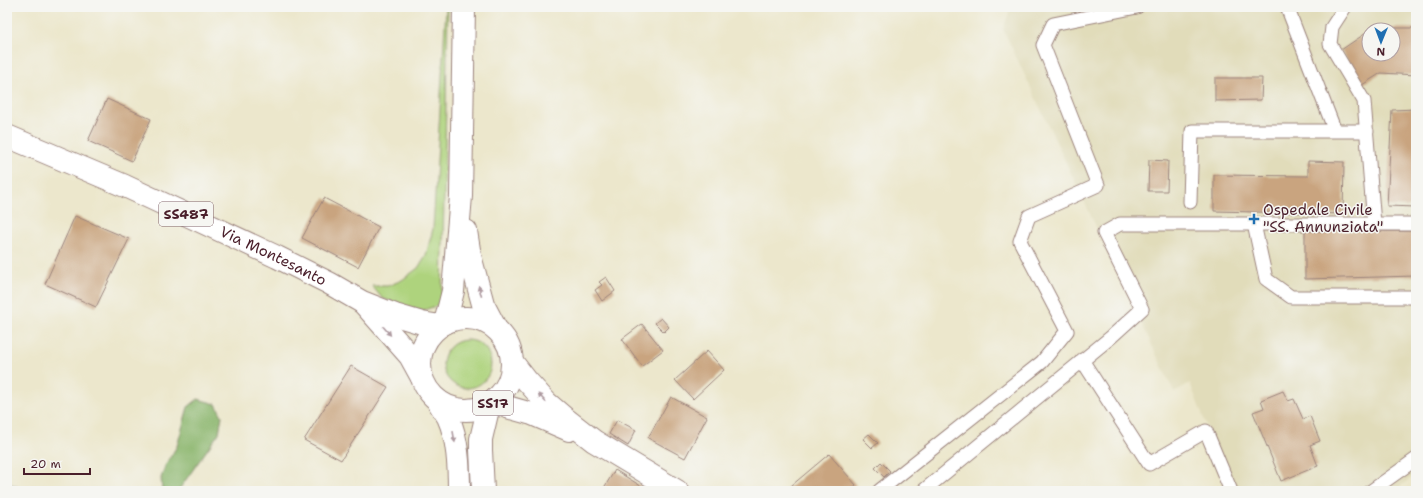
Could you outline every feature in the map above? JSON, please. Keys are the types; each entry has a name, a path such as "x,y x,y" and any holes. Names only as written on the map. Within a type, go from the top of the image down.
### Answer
{"main road":[{"name":"SS17","path":"443,324 453,291 461,196 464,7"},
{"name":"Via Montesanto","path":"7,136 125,186 277,257 330,283 362,302 395,315 422,323 443,324"},
{"name":"SS17","path":"438,402 450,408 463,411 476,410 491,404 502,395 512,374 513,363 511,349 504,337 495,327 483,304 470,256 461,196"},
{"name":"Via Montesanto","path":"362,302 410,356 421,376"},
{"name":"SS17","path":"459,491 458,465 452,430 448,417 425,386 421,376 420,359 425,342 432,333 443,324 457,318 470,318 483,321 495,327"},
{"path":"513,363 546,402 567,420 594,441 677,491"},
{"name":"SS17","path":"483,491 481,439 491,404"},
{"path":"491,404 532,414 594,441"}],"lane":[{"path":"879,491 1042,362 1067,331 1020,241 1029,216 1098,185 1043,46 1052,24 1137,7"},
{"path":"1287,7 1335,131"},
{"path":"1345,7 1332,27 1330,44 1364,101 1374,224"},
{"path":"1190,202 1192,131 1367,131"},
{"path":"923,491 1110,338 1142,309 1104,233 1120,224 1416,224"},
{"path":"1254,224 1266,279 1290,297 1416,297"},
{"path":"1082,360 1148,464 1206,431 1232,491"},
{"path":"1372,491 1416,459"}],"shaded area":[{"name":"Ospedale Civile \"SS. Annunziata\"","path":"1011,7 1416,7 1416,474 1394,491 1232,491 1190,383 1174,392 1003,29"},
{"path":"7,481 28,491 7,491"}],"green space":[{"path":"446,7 448,7 442,293 441,301 436,306 421,311 414,311 382,298 372,286 388,286 402,280 418,268 426,255 433,229"},
{"path":"467,340 476,342 484,347 489,355 491,364 489,373 484,381 476,386 467,388 458,386 450,381 445,373 443,364 445,355 450,347 458,342"},
{"path":"198,399 216,404 222,416 219,433 178,491 164,491 162,490 161,478 165,466 177,446 188,407"}],"building":[{"path":"1401,28 1416,28 1416,75 1381,73 1362,85 1341,50 1361,36 1361,62 1401,62"},
{"path":"1215,78 1262,78 1261,100 1215,101"},
{"path":"107,99 151,119 132,161 88,141"},
{"path":"1416,109 1416,207 1387,206 1392,110"},
{"path":"1149,160 1168,161 1167,191 1148,191"},
{"path":"1308,161 1344,162 1343,214 1214,211 1214,175 1308,176"},
{"path":"324,198 379,227 358,267 302,238"},
{"path":"75,216 129,239 96,307 45,284"},
{"path":"1305,231 1416,231 1416,276 1305,279"},
{"path":"606,277 615,291 602,301 595,290 602,285 599,282"},
{"path":"661,318 669,327 664,332 655,323"},
{"path":"642,324 663,350 642,366 622,339"},
{"path":"707,351 724,370 693,399 675,380"},
{"path":"351,366 388,387 341,460 304,440"},
{"path":"1283,391 1288,401 1294,399 1303,419 1310,416 1320,441 1310,445 1318,466 1281,481 1253,412 1264,408 1261,400"},
{"path":"671,397 707,417 685,458 648,438"},
{"path":"617,420 636,430 628,446 609,434"},
{"path":"869,434 878,443 872,448 863,439"},
{"path":"829,454 856,485 849,491 785,491"},
{"path":"881,462 890,471 884,477 875,468"},
{"path":"615,470 649,491 602,491"}],"place":[{"name":"Ospedale Civile \"SS. Annunziata\"","path":"1254,219"}]}
